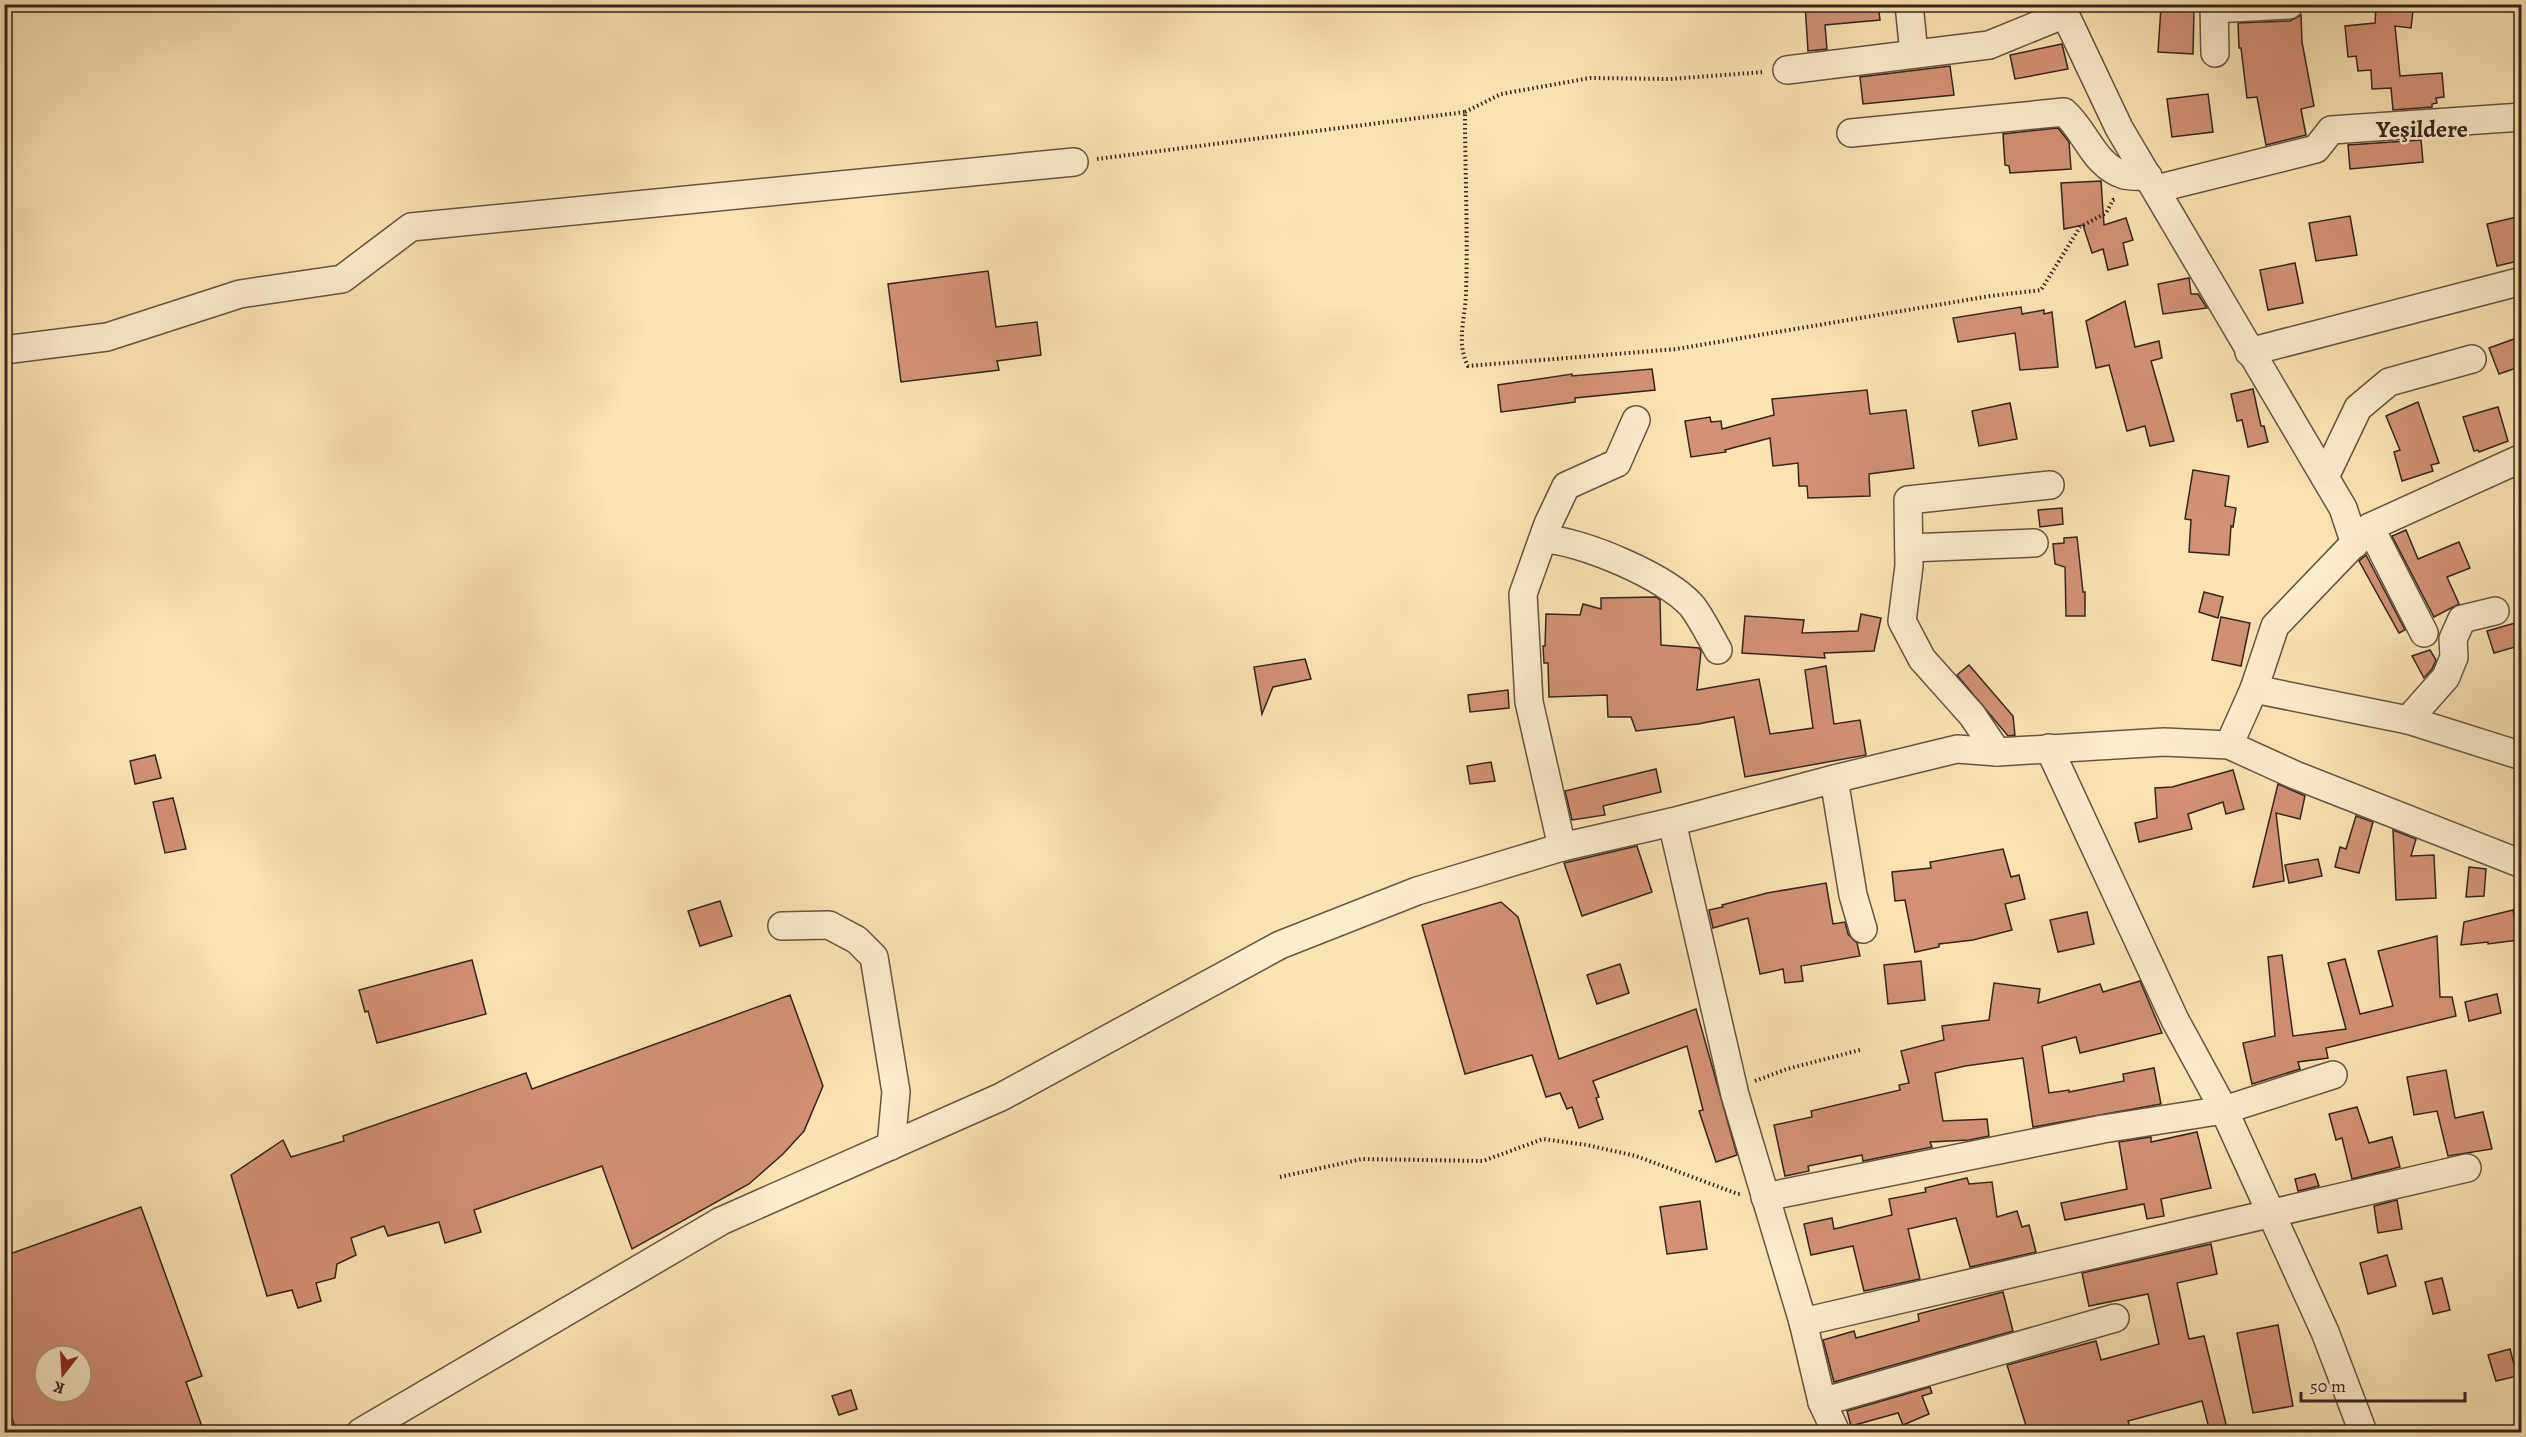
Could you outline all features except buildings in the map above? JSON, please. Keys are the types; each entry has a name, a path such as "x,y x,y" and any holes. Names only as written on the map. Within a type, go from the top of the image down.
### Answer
{"street":[{"path":"1910,4 1914,54"},
{"path":"2215,53 2214,7 2289,5"},
{"path":"1787,70 1989,45 2064,9 2120,128 2239,331 2249,352 2343,508 2424,633"},
{"path":"1851,133 2064,112 2075,122 2103,164 2125,175 2152,183 2316,149 2331,130 2522,117"},
{"path":"4,350 107,337 240,294 342,279 411,226 1074,162"},
{"path":"2249,352 2522,281"},
{"path":"2325,477 2358,408 2389,382 2472,359"},
{"path":"1562,847 1528,702 1523,594 1566,486 1617,463 1636,420"},
{"path":"2229,745 2254,689 2275,626 2363,536 2522,458"},
{"path":"1997,752 1972,715 1922,659 1902,621 1909,548 1908,500 2050,485"},
{"path":"1543,539 1561,539 1628,565 1671,587 1692,606 1718,650"},
{"path":"1909,548 2034,543"},
{"path":"2408,720 2446,677 2454,657 2454,639 2462,619 2495,611"},
{"path":"2254,689 2408,720 2522,756"},
{"path":"361,1432 721,1221 1001,1097 1280,945 1417,891 1562,847 1672,822 1834,778 1957,749 1997,752 2164,742 2229,745 2295,775 2522,864"},
{"path":"2049,748 2175,1020 2224,1110 2325,1332 2363,1432"},
{"path":"1834,778 1853,895 1863,929"},
{"path":"1672,822 1734,1088 1803,1322 1822,1402 1836,1432"},
{"path":"782,926 830,925 857,940 874,957 896,1092 891,1146"},
{"path":"1764,1193 2103,1129 2224,1110 2333,1076"},
{"path":"1803,1322 2467,1168"},
{"path":"1822,1402 2115,1318"}],"path":[{"path":"1074,162 1465,112 1501,94 1590,78 1670,79 1787,70"},
{"path":"1465,112 1466,295 1461,336 1463,355 1468,366 1677,350 1990,296 2042,290 2080,226 2106,213 2114,200 2152,183"},
{"path":"1734,1088 1787,1069 1860,1050"},
{"path":"1280,1176 1362,1159 1483,1161 1543,1139 1587,1145 1636,1156 1738,1194 1764,1193"}],"district":[{"name":"Yeşildere","path":"2422,129"}]}
